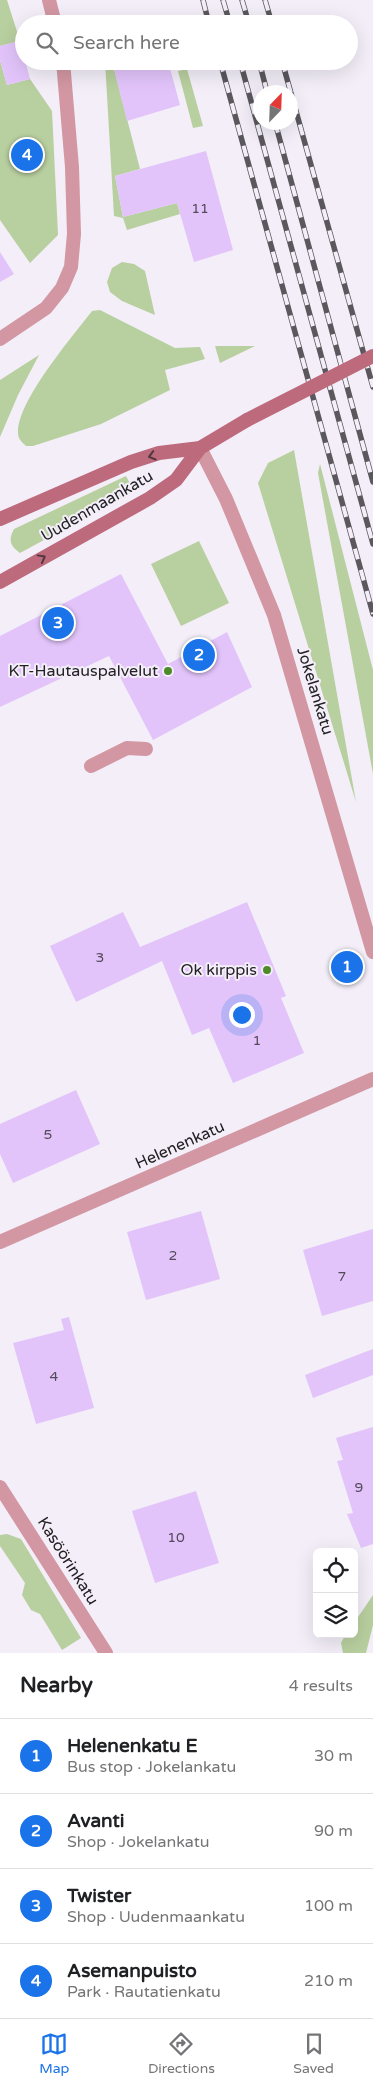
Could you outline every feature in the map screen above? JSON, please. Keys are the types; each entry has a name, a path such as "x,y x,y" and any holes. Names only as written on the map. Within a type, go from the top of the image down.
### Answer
{"main road":[{"name":"Uudenmaankatu","path":"0,582 150,498 176,480 200,448 247,420 373,356"},
{"name":"Uudenmaankatu","path":"0,519 131,462 159,453 200,448"}],"street":[{"path":"49,0 53,15"},
{"path":"0,339 46,308 62,288 71,267 74,234 64,70"},
{"name":"Jokelankatu","path":"200,448 226,499 274,615 373,952"},
{"path":"91,766 127,748 146,749"},
{"name":"Helenenkatu","path":"0,1242 373,1079"},
{"name":"Kasöörinkatu","path":"0,1487 106,1653"}],"green space":[{"path":"0,0 7,0 15,25 15,42 0,46"},
{"path":"0,60 7,85 30,79 52,111 58,235 30,263 0,220"},
{"path":"106,70 114,70 140,169 115,176 123,217 177,203 180,214 127,230 123,218 114,216"},
{"path":"187,70 203,126 193,128 178,71"},
{"path":"122,262 134,264 145,271 155,315 122,301 110,292 107,282 112,268"},
{"path":"100,310 175,348 200,347 205,359 165,370 170,390 101,424 33,446 26,446 19,439 18,433 20,420 26,404 72,336 92,311"},
{"path":"215,346 255,346 220,363"},
{"path":"39,355 18,395 0,437 0,380"},
{"path":"294,450 356,802 258,483 268,463"},
{"path":"320,464 373,670 373,774 318,473"},
{"path":"126,476 134,491 20,553 12,545 11,536 14,529"},
{"path":"199,541 229,603 181,626 151,564"},
{"path":"7,1534 21,1539 81,1638 62,1650 40,1614 31,1610 22,1595 25,1583 0,1546 0,1535"},
{"path":"373,1595 373,1625 366,1653 343,1653 341,1643 344,1638 358,1638 358,1617"}],"building":[{"path":"15,42 15,70 28,70 30,79 7,85 0,60 0,46"},
{"path":"114,70 170,70 180,105 127,121"},
{"path":"206,151 233,250 194,262 177,203 123,217 115,176"},
{"path":"0,252 14,274 0,282"},
{"path":"121,574 168,664 227,632 252,687 153,740 109,656 0,707 0,636"},
{"path":"247,902 286,996 281,998 304,1053 233,1083 209,1028 192,1035 162,961 76,1002 50,946 123,912 140,947"},
{"path":"76,1090 100,1144 13,1183 0,1154 0,1124"},
{"path":"201,1211 220,1279 146,1300 127,1232"},
{"path":"373,1229 373,1301 322,1316 303,1250"},
{"path":"69,1317 94,1408 36,1424 13,1343 64,1330 61,1319"},
{"path":"373,1349 373,1375 313,1398 305,1375"},
{"path":"373,1427 373,1544 361,1548 347,1514 353,1513 337,1461 343,1460 336,1438"},
{"path":"196,1491 219,1563 155,1583 132,1511"}],"railway":[{"path":"203,0 207,15"},
{"path":"223,0 227,15"},
{"path":"242,0 246,15"},
{"path":"265,0 269,15"},
{"path":"222,70 373,614"},
{"path":"242,70 373,544"},
{"path":"261,70 265,85"},
{"path":"285,70 373,387"},
{"path":"277,130 373,482"}],"place":[{"name":"Asemanpuisto","path":"27,155"},
{"name":"Twister","path":"58,623"},
{"name":"Avanti","path":"199,655"},
{"name":"KT-Hautauspalvelut","path":"168,671"},
{"name":"Helenenkatu E","path":"347,967"},
{"name":"Ok kirppis","path":"267,970"}]}
